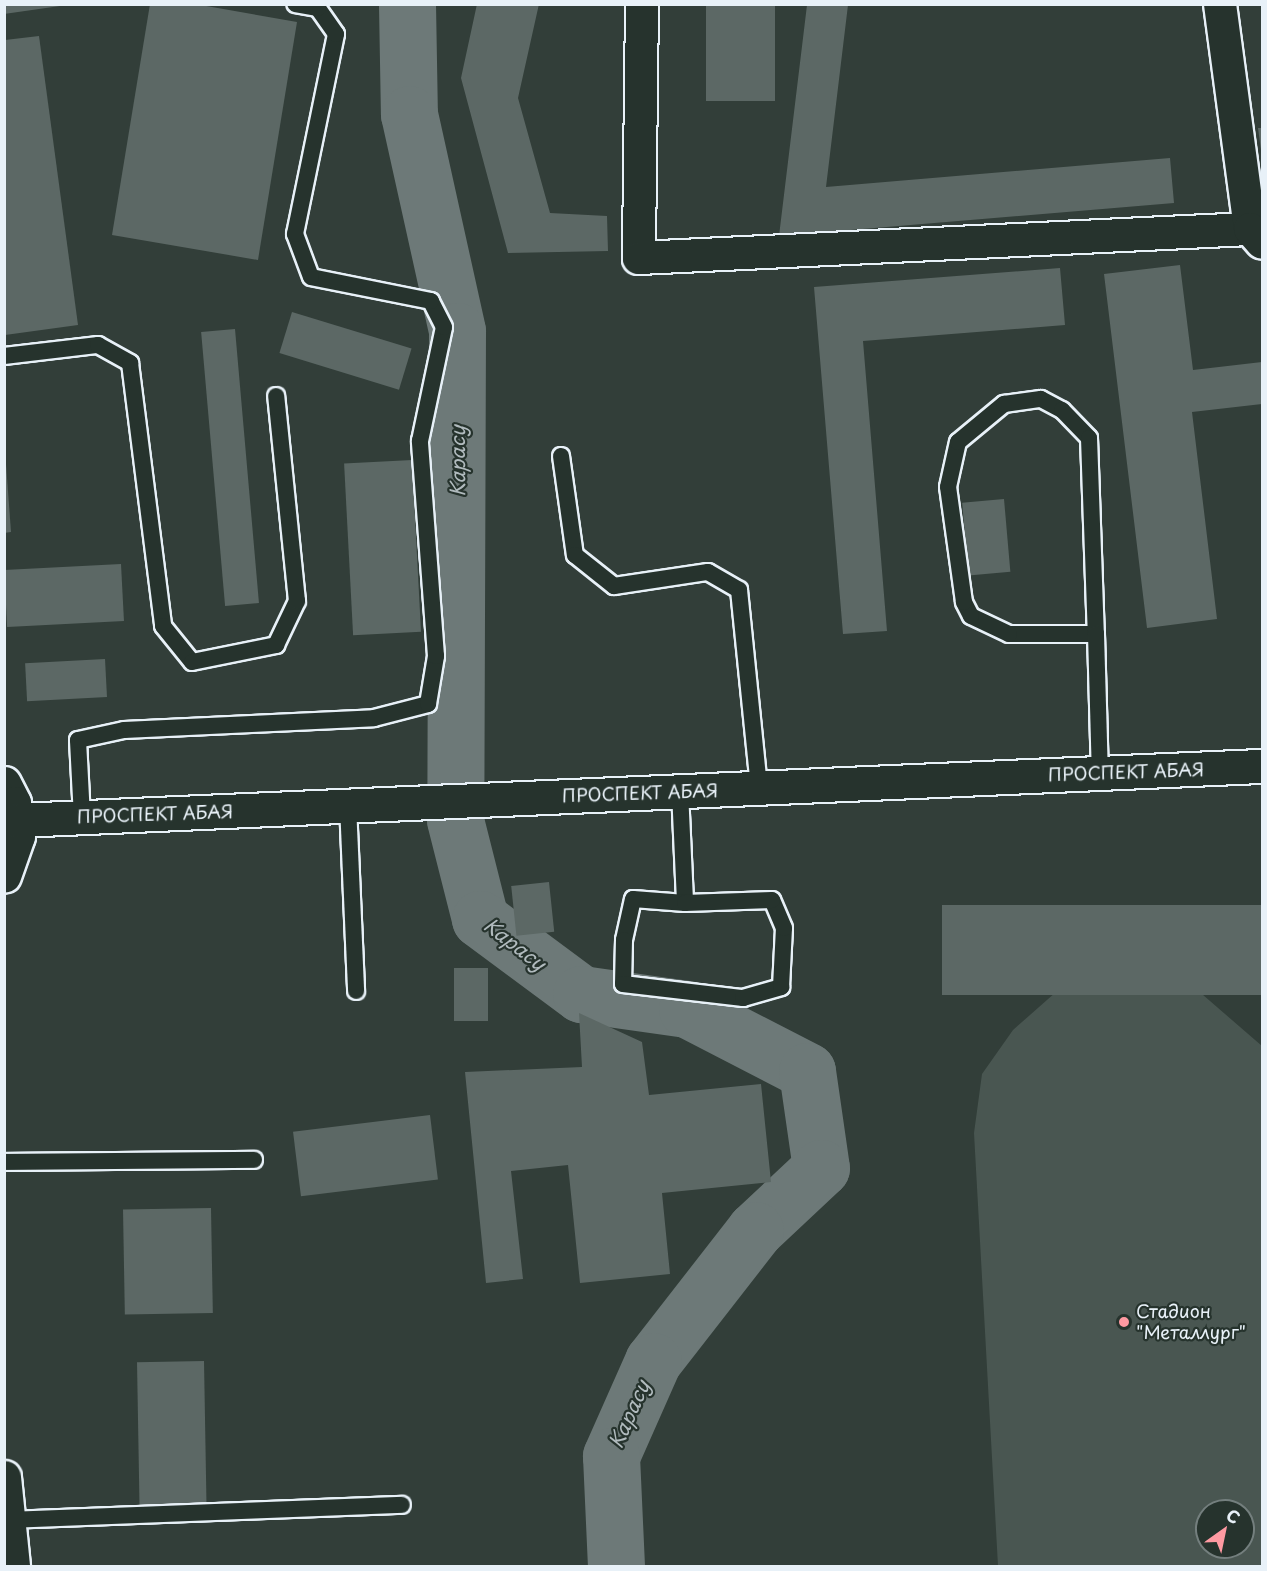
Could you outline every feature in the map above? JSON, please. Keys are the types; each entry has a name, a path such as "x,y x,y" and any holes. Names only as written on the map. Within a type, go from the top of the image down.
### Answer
{"main road":[{"name":"ПРОСПЕКТ АБАЯ","path":"18,820 1263,766"},
{"path":"4,783 18,820 16,851 4,876"},
{"path":"4,1477 13,1566"}],"street":[{"path":"642,4 639,258 1256,236 1220,4"}],"lane":[{"path":"82,817 78,740 123,730 374,718 428,704 436,656 420,441 444,327 431,301 311,277 295,234 336,34 318,8 295,4"},
{"path":"4,356 99,345 130,363 163,626 192,662 276,645 297,601 276,396"},
{"path":"1096,634 1009,634 971,616 964,602 948,487 958,442 1004,404 1041,399 1062,410 1089,438 1096,634 1100,773"},
{"path":"561,456 575,555 614,586 708,572 739,590 759,788"},
{"path":"680,791 685,903"},
{"path":"348,806 356,991"},
{"path":"633,899 685,903 772,900 784,928 781,987 743,998 622,984 633,899"},
{"path":"4,1162 254,1160"},
{"path":"9,1520 402,1505"}],"shaded area":[{"name":"Стадион \"Металлург\"","path":"1195,988 1262,1046 1262,1566 998,1566 974,1133 982,1074 1013,1030 1056,992"}],"building":[{"path":"4,4 60,4 60,6 4,14"},
{"path":"150,4 195,4 297,22 258,260 112,235"},
{"path":"477,4 539,4 518,98 550,213 607,216 608,251 508,253 461,78"},
{"path":"706,4 775,4 775,101 706,101"},
{"path":"807,5 848,5 826,187 1170,158 1174,203 779,236"},
{"path":"39,36 78,325 5,335 5,40"},
{"path":"1258,128 1262,128 1262,150 1261,150"},
{"path":"1180,265 1193,370 1262,362 1262,404 1192,412 1217,619 1147,628 1104,274"},
{"path":"1060,268 1065,325 863,341 887,631 843,634 814,287"},
{"path":"292,312 412,349 399,390 279,353"},
{"path":"235,329 259,603 225,606 201,332"},
{"path":"4,437 11,532 4,533"},
{"path":"412,460 421,632 353,635 344,464"},
{"path":"1004,499 1010,572 969,575 962,503"},
{"path":"121,564 124,621 7,627 4,570"},
{"path":"105,659 107,697 27,701 25,663"},
{"path":"549,882 554,932 516,936 511,886"},
{"path":"942,905 1262,905 1262,995 942,995"},
{"path":"454,968 488,968 488,1021 454,1021"},
{"path":"579,1013 642,1042 649,1095 761,1084 771,1182 662,1193 670,1274 580,1283 568,1165 511,1171 523,1279 486,1283 465,1072 582,1067"},
{"path":"430,1115 438,1180 301,1196 293,1132"},
{"path":"211,1208 213,1313 125,1315 123,1210"},
{"path":"204,1361 207,1506 140,1507 137,1362"}],"waterway":[{"name":"Карасу","path":"407,4 409,114 457,331 455,820 480,919 581,994 687,1009 807,1071 821,1168 755,1230 653,1361 611,1456 616,1566"}],"place":[{"name":"Стадион \"Металлург\"","path":"1124,1322"}]}
